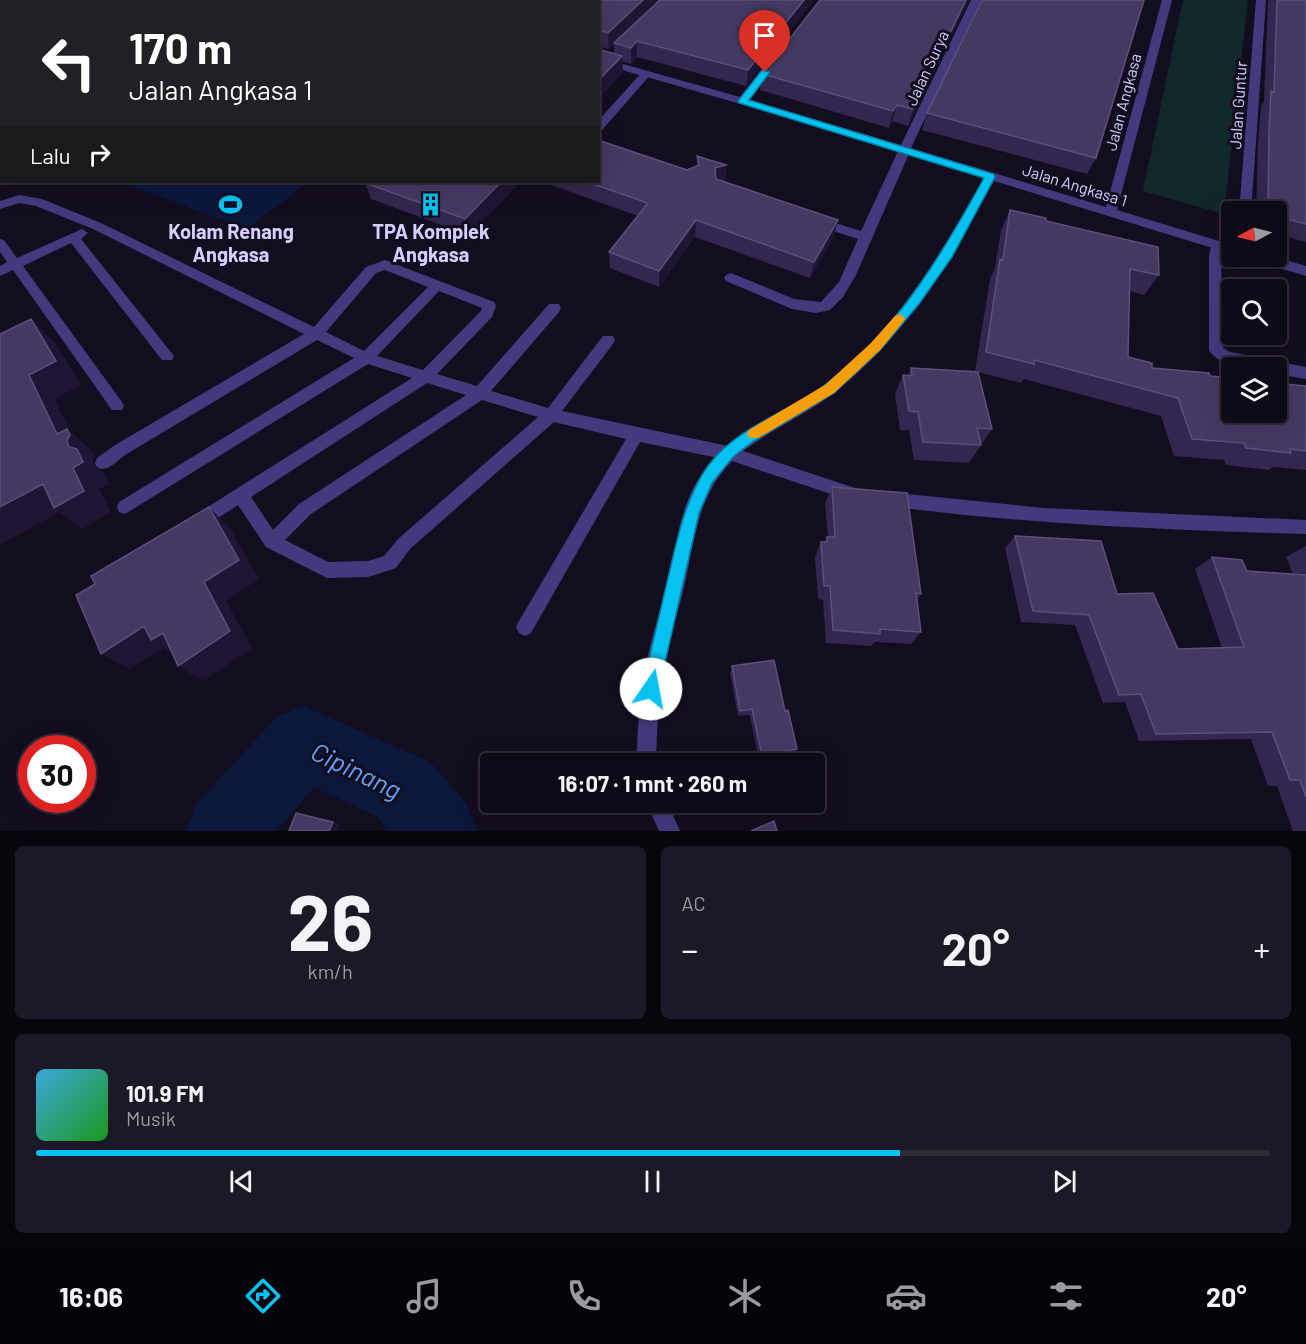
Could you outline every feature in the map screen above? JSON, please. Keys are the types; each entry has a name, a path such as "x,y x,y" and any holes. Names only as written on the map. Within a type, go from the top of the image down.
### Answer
{"street":[{"name":"Jalan Surya","path":"732,279 798,306 821,307 827,304 846,281 905,149 976,0"},
{"name":"Jalan Angkasa","path":"1110,213 1167,0"},
{"name":"Jalan Guntur","path":"1246,201 1261,0"},
{"path":"601,61 615,50"},
{"path":"743,101 780,54"},
{"name":"Jalan Angkasa 1","path":"601,61 905,149 1221,247"},
{"path":"600,126 647,73"},
{"path":"647,753 651,689 691,513 707,479 728,453 747,438 829,389 876,347 915,300 948,254 990,177"},
{"path":"0,205 19,199 32,200 97,226 366,358 551,415 728,453 815,483 867,496 983,512 1140,522 1306,527"},
{"path":"804,217 865,237"},
{"path":"0,271 97,226"},
{"path":"73,237 167,356"},
{"path":"0,243 117,406"},
{"path":"1217,246 1215,256 1215,350 1226,357"},
{"path":"104,463 136,440 317,333 371,270 385,265 489,306 487,313 426,376 185,531"},
{"path":"1287,266 1306,272"},
{"path":"125,507 366,358 437,285"},
{"path":"272,542 305,509 480,393 554,308"},
{"path":"240,495 272,542 327,570 368,569 390,562 404,544 551,415 608,340"},
{"path":"1287,370 1306,373"},
{"path":"525,627 636,435"},
{"path":"661,813 670,831"}],"green space":[{"path":"1183,0 1248,0 1225,201 1221,201 1221,213 1143,191"}],"water":[{"name":"Kolam Renang Angkasa","path":"124,183 307,183 247,229"}],"building":[{"path":"600,0 643,0 608,33 600,31"},
{"path":"660,0 804,0 748,70 637,41 631,48 614,43"},
{"path":"820,0 966,0 913,109 897,105 893,111 762,74"},
{"path":"982,0 1144,0 1096,158 927,113"},
{"path":"1277,0 1306,0 1306,224 1287,219 1287,201 1268,201 1271,91 1274,92"},
{"path":"600,50 622,56 600,79"},
{"path":"600,141 687,170 699,165 697,156 726,165 715,168 716,179 838,220 814,262 696,220 659,271 609,252 648,203 590,183 600,183"},
{"path":"365,183 500,183 465,219"},
{"path":"1010,210 1046,218 1046,221 1158,247 1159,275 1130,269 1128,357 1152,363 1152,368 1209,373 1210,376 1221,377 1221,423 1287,423 1287,384 1306,386 1306,451 1290,449 1291,453 1246,448 1244,443 1192,439 1178,398 1034,360 1034,364 986,352 1000,259 1003,260"},
{"path":"31,319 56,361 29,375 57,434 67,429 70,435 67,440 69,447 77,449 83,462 73,468 84,491 54,508 43,484 0,507 0,334"},
{"path":"911,368 978,372 992,429 977,428 981,445 923,442 918,412 909,411 903,375 912,376"},
{"path":"832,487 907,493 921,594 916,593 921,632 880,629 880,634 833,630 830,586 824,586 821,542 827,542 827,537 835,537"},
{"path":"209,507 239,560 204,582 230,631 178,666 163,633 151,640 144,626 101,654 76,595 95,584 91,576"},
{"path":"1015,536 1101,541 1117,594 1153,593 1178,649 1244,647 1212,557 1242,560 1247,571 1306,575 1306,797 1300,780 1290,780 1272,732 1156,734 1141,694 1119,695 1089,615 1033,611"},
{"path":"774,660 785,711 788,710 797,749 762,753 752,709 740,711 732,666"},
{"path":"296,813 333,822 329,831 289,831"},
{"path":"774,821 777,831 751,831"}],"waterway":[{"name":"Cipinang","path":"225,831 303,743 403,789 438,831"}],"slow traffic":[{"path":"753,434 829,389 876,347 899,319"}],"place":[{"name":"TPA Komplek Angkasa","path":"431,204"},
{"name":"Kolam Renang Angkasa","path":"231,205"}],"route":[{"path":"651,689 691,513 707,479 728,453 747,438 829,389 876,347 915,300 948,254 990,177 743,101 765,72"}]}
